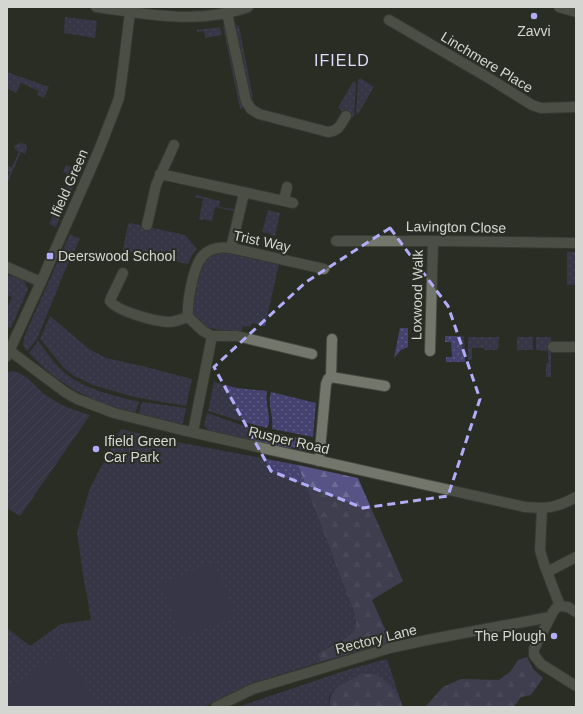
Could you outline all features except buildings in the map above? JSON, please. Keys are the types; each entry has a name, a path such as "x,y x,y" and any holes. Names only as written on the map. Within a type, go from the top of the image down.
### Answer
{"street":[{"path":"96,7 130,12 190,17 227,13 248,7"},
{"path":"559,7 576,12"},
{"name":"Ifield Green","path":"9,354 99,150 117,103 122,77 130,12"},
{"path":"227,13 246,101 251,109 259,114 328,132 332,132 339,128 346,116"},
{"name":"Linchmere Place","path":"389,20 532,105 541,108 576,107"},
{"path":"147,225 153,195 160,174 174,145"},
{"path":"160,174 288,202 287,187"},
{"path":"231,248 244,193"},
{"name":"Lavington Close","path":"336,241 576,243"},
{"name":"Loxwood Walk","path":"430,351 433,241"},
{"name":"Trist Way","path":"188,317 187,306 195,267 199,260 210,250 224,247 231,248 324,269"},
{"path":"7,267 41,282"},
{"path":"123,273 110,301 114,305 132,314 164,321 173,321 188,317 203,331 212,336 238,336 312,354"},
{"path":"192,432 212,336"},
{"path":"319,461 326,384 328,379 331,377 332,339"},
{"path":"553,347 576,347"},
{"name":"Rusper Road","path":"9,354 77,399 114,413 525,507 542,509 554,507 576,497"},
{"path":"331,377 385,386"},
{"path":"542,509 540,550 560,606"},
{"path":"547,572 576,557"},
{"path":"576,612 568,607 560,606 556,608 534,649 534,655 541,664 576,686"},
{"name":"Rectory Lane","path":"216,707 253,689 390,648 550,618"}],"highlighted area":[{"path":"390,228 448,306 480,399 448,496 363,508 271,471 214,367 306,282"}],"shaded area":[{"path":"65,17 97,21 95,38 64,33"},
{"path":"236,25 239,26 253,98 249,99"},
{"path":"224,26 228,34 244,108 240,109 223,27"},
{"path":"220,27 222,35 205,38 204,31 197,32 197,30"},
{"path":"7,72 49,87 44,98 37,95 39,91 21,83 16,93 7,88"},
{"path":"360,78 374,87 358,114 356,114 358,80"},
{"path":"353,82 356,83 354,116 352,118 338,108"},
{"path":"20,143 26,144 27,149 25,154 21,152 7,184 7,178 10,172 7,171 7,166 12,167 19,152 14,146"},
{"path":"66,165 75,169 78,176 56,227 49,224 72,176 63,172"},
{"path":"196,195 220,201 219,207 234,209 233,211 215,207 212,221 203,219 199,220 203,199 195,197"},
{"path":"268,210 280,213 275,236 262,232"},
{"path":"130,223 185,235 197,249 192,255 188,264 124,251 123,249 128,224"},
{"path":"70,234 80,239 66,268 37,339 27,351 23,345 24,337"},
{"path":"223,252 279,264 265,326 252,323 251,327 243,326 241,332 216,329 206,327 194,315 192,309 194,297 203,266 209,256"},
{"path":"567,252 576,252 576,285 567,285"},
{"path":"11,275 24,281 28,289 11,328 7,327 7,309 12,297 7,295 7,276"},
{"path":"50,316 89,349 106,358 192,379 186,406 134,397 93,385 74,376 64,368 40,339"},
{"path":"400,328 408,328 408,347 401,350 394,358"},
{"path":"445,336 464,336 465,362 446,362 446,357 452,357 451,342 445,342"},
{"path":"468,337 499,337 498,350 472,348 472,360 468,360"},
{"path":"517,337 533,337 533,350 517,350"},
{"path":"536,337 551,337 551,377 546,377 548,351 536,350"},
{"path":"38,341 57,365 71,378 100,391 139,402 135,414 108,406 89,398 55,376 29,353"},
{"path":"11,371 22,374 43,393 57,402 73,410 90,415 20,516 7,508 7,373"},
{"path":"214,382 237,388 267,391 266,396 269,424 267,428 208,411"},
{"path":"271,392 316,403 313,437 272,429 270,401"},
{"path":"142,402 186,408 183,423 178,425 138,416"},
{"path":"207,413 244,426 312,441 307,451 291,447 290,450 210,431 204,426"},
{"path":"121,429 161,439 298,465 355,615 356,625 351,634 340,642 318,652 320,662 246,687 218,699 205,707 7,707 7,628 30,646 61,624 91,620 77,532 90,488"},
{"path":"214,562 236,616 182,637 160,584"},
{"path":"62,652 101,707 7,707 7,690"},
{"path":"387,659 401,702 384,680 376,675 364,674 357,676 336,688 329,698 330,707 238,707 350,669"}],"green space":[{"path":"298,465 358,478 403,581 372,600 391,642 320,662 318,653 340,642 354,630 356,625 355,615"},
{"path":"527,657 533,669 543,678 531,695 521,697 514,707 425,707 443,687 461,679 499,680 511,671 518,660"},
{"path":"361,674 374,674 385,681 393,689 403,707 330,707 330,700 335,690 339,686"}],"place":[{"name":"Zavvi","path":"534,16"},
{"name":"Deerswood School","path":"50,256"},
{"name":"Ifield Green Car Park","path":"96,449"},
{"name":"The Plough","path":"554,636"}],"district":[{"name":"IFIELD","path":"342,60"}]}
